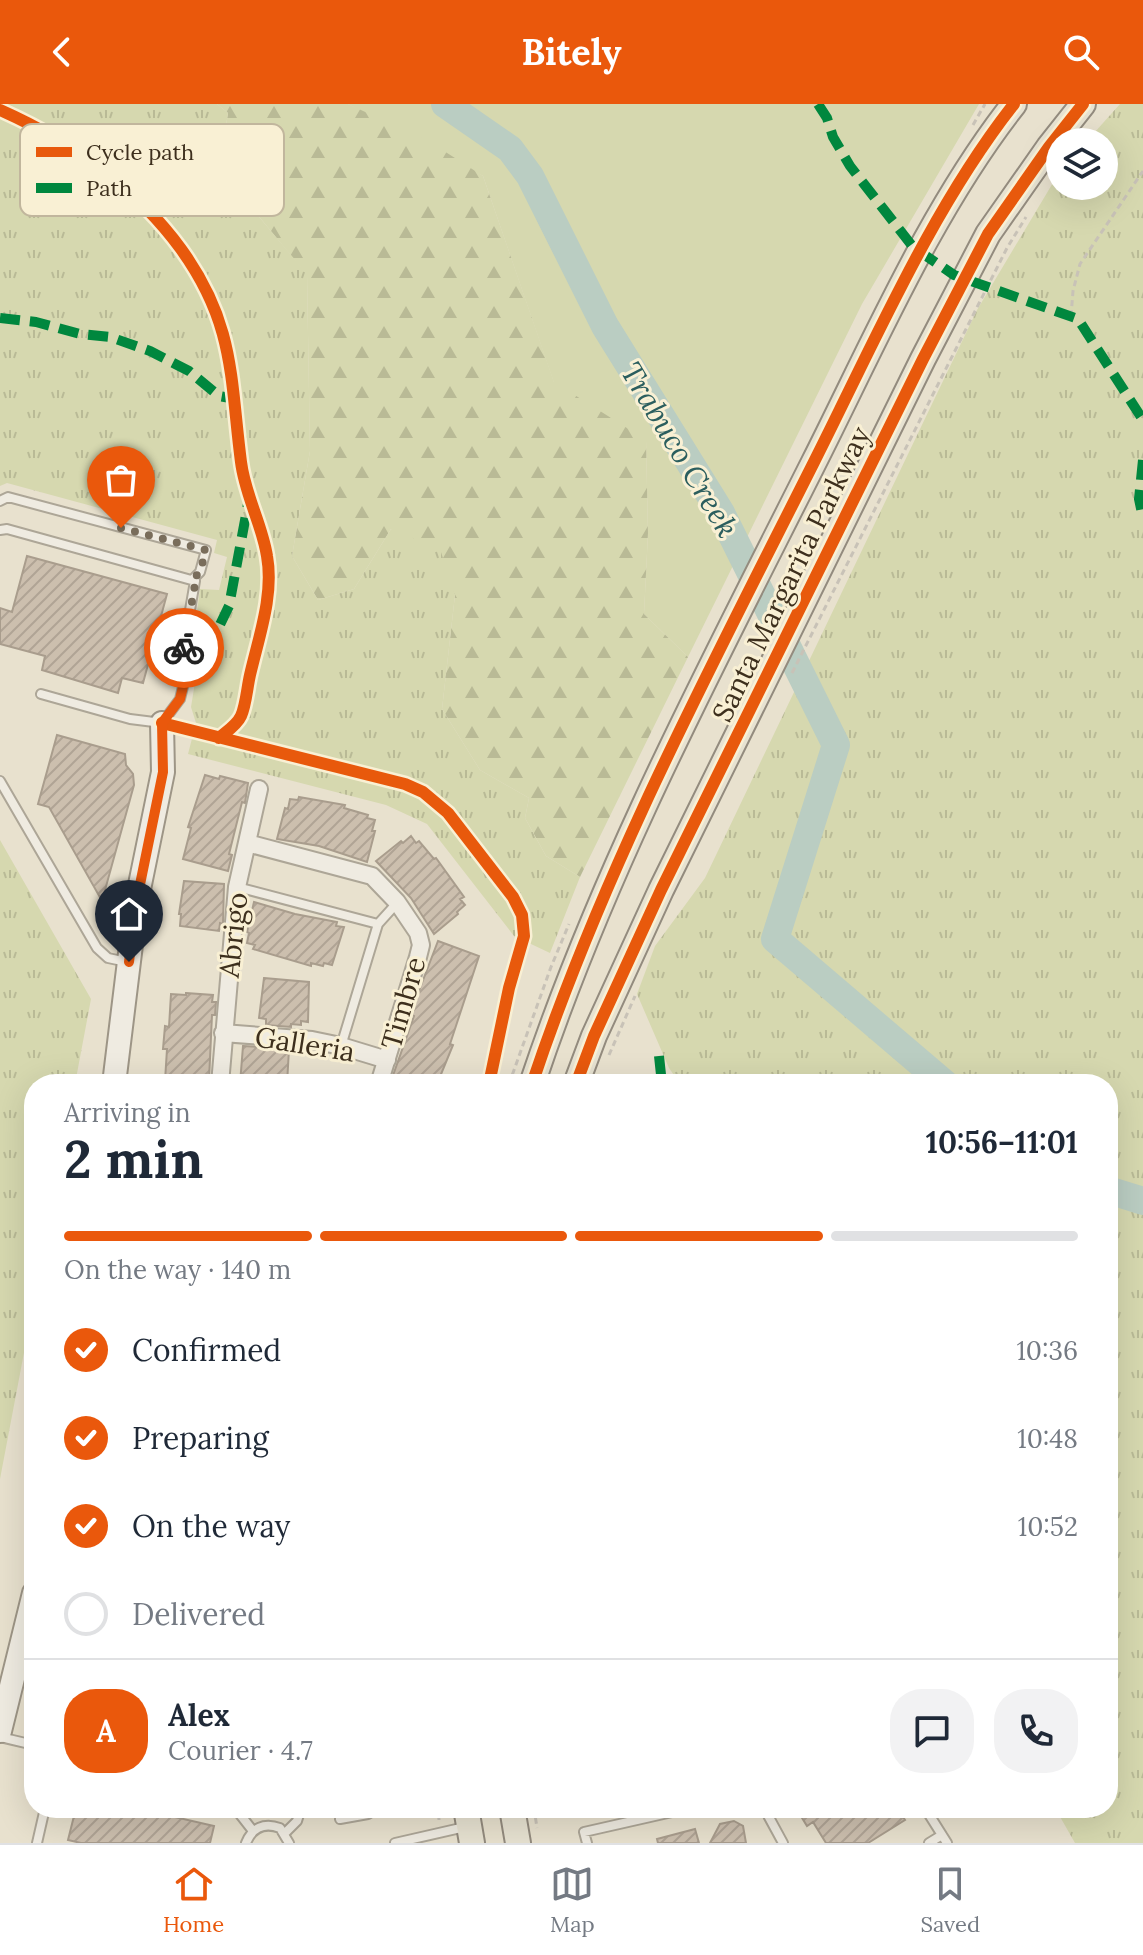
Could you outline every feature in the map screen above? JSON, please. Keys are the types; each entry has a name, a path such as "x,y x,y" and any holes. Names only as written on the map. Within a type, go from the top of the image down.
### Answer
{"main road":[{"name":"Santa Margarita Parkway","path":"535,1074 552,1020 614,871 758,573 935,225 992,132 1014,104"},
{"name":"Santa Margarita Parkway","path":"580,1074 661,890 923,359 988,234 1083,104"},
{"path":"517,1818 528,1839"}],"street":[{"path":"115,1074 136,904 163,772 162,723"},
{"name":"Abrigo","path":"221,1074 237,887 259,789"},
{"name":"Timbre","path":"247,843 372,876 397,902 418,933 421,945 382,1074"},
{"name":"Galleria","path":"223,1033 312,1040 387,1060"},
{"path":"0,1731 24,1634"}],"lane":[{"path":"0,501 8,497 206,550 200,572 193,579"},
{"path":"0,530 7,529 193,579"},
{"path":"41,694 130,719 162,723 180,699 188,666 184,645 195,584 193,579"},
{"path":"0,781 97,948 108,958 129,962"},
{"path":"237,887 378,924"},
{"path":"341,1046 378,924 397,902"},
{"path":"0,1737 24,1743"},
{"path":"37,1843 43,1818"},
{"path":"243,1818 253,1831"},
{"path":"285,1833 298,1818"},
{"path":"340,1819 346,1818"},
{"path":"587,1843 584,1832 646,1818"},
{"path":"769,1818 783,1843"},
{"path":"929,1843 944,1839 931,1818"},
{"path":"246,1843 253,1831 266,1825 280,1828 289,1843"},
{"path":"395,1843 469,1826"}],"path":[{"path":"1071,316 1080,264 1143,171"},
{"path":"789,678 1007,248 1028,213"},
{"path":"608,1059 638,991"},
{"path":"528,1839 532,1818"}],"green space":[{"path":"0,104 217,104 228,113 226,124 20,124 20,216 258,216 307,274 310,451 292,556 318,600 354,589 391,529 440,549 455,595 442,709 480,770 529,798 525,818 546,856 580,877 550,953 514,936 427,824 386,805 188,754 196,723 191,707 196,676 193,641 200,589 219,590 227,557 214,553 217,540 7,483 0,486"},
{"path":"217,104 348,104 430,142 483,176 554,382 646,440 648,533 644,614 688,657 580,877 546,856 525,818 529,798 480,770 442,709 455,595 391,529 354,589 318,600 292,556 310,451 307,275 258,216 284,216 284,124 226,124 228,113"},
{"path":"348,104 979,104 862,304 688,657 644,614 648,533 646,441 554,383 483,176"},
{"path":"1120,104 1143,104 1143,1843 1075,1843 1061,1818 1118,1818 1118,1074 673,1074 637,994 655,946 705,878 977,310 1046,194 1046,200 1118,200 1118,128 1099,128"},
{"path":"0,840 91,999 77,1074 24,1074 24,1353 0,1479"}],"building":[{"path":"27,556 167,594 143,683 122,678 118,693 42,670 45,656 0,644 0,608 12,612"},
{"path":"57,735 125,754 126,765 133,774 134,785 102,901 49,807 38,804"},
{"path":"205,775 248,783 229,854 232,855 228,871 183,859 191,828 188,827"},
{"path":"299,797 345,805 344,808 375,820 367,862 319,846 277,839 285,808 288,809 290,799 298,800"},
{"path":"411,836 436,858 464,897 460,899 465,905 458,914 434,934 411,898 376,861"},
{"path":"184,881 224,884 223,924 220,923 219,931 180,926"},
{"path":"254,902 337,922 336,926 344,927 332,965 311,963 311,966 253,949 255,945 247,943 247,932"},
{"path":"438,941 479,956 450,1044 453,1045 441,1074 394,1074 414,1016 417,996"},
{"path":"264,978 309,982 308,1022 301,1021 301,1025 291,1024 291,1027 266,1025 266,1019 259,1018"},
{"path":"171,994 213,995 212,1002 216,1002 215,1015 212,1015 209,1074 165,1074 167,1049 163,1049 165,1026 169,1027"},
{"path":"243,1046 289,1049 288,1074 241,1074"},
{"path":"74,1818 179,1818 214,1826 210,1843 81,1843 68,1840"},
{"path":"802,1818 905,1820 868,1843 826,1843 813,1822 807,1826"},
{"path":"734,1821 743,1826 746,1843 710,1843 720,1824"},
{"path":"695,1829 699,1843 658,1843 657,1839"}],"waterway":[{"name":"Trabuco Creek","path":"445,104 510,149 530,176 605,326 721,513 836,745 775,939 933,1074"},
{"name":"Trabuco Creek","path":"1118,1193 1143,1201"}],"marked path":[{"path":"818,104 850,166 913,247 954,275 1078,319 1143,420"},
{"path":"0,318 110,337 150,351 189,371 219,396 236,399"},
{"path":"1143,460 1139,499 1143,518"},
{"path":"188,666 199,668 229,606 248,504"},
{"path":"659,1056 661,1074"}],"cycle path":[{"path":"536,1074 592,924 699,691 906,277 957,187 1014,104"},
{"path":"580,1074 661,890 923,359 988,234 1083,104"},
{"path":"0,110 29,124"},
{"path":"153,216 199,276 221,327 231,377 243,474 265,544 269,571 264,616 243,712 219,738"},
{"path":"162,723 405,784 423,792 448,813 513,897 522,915 524,936 509,988 491,1074"}],"way so far":[{"path":"121,528 206,550 200,572 193,579 195,584 184,648"}],"route":[{"path":"129,962 136,904 163,772 162,723 180,699 188,666 184,648"}]}
